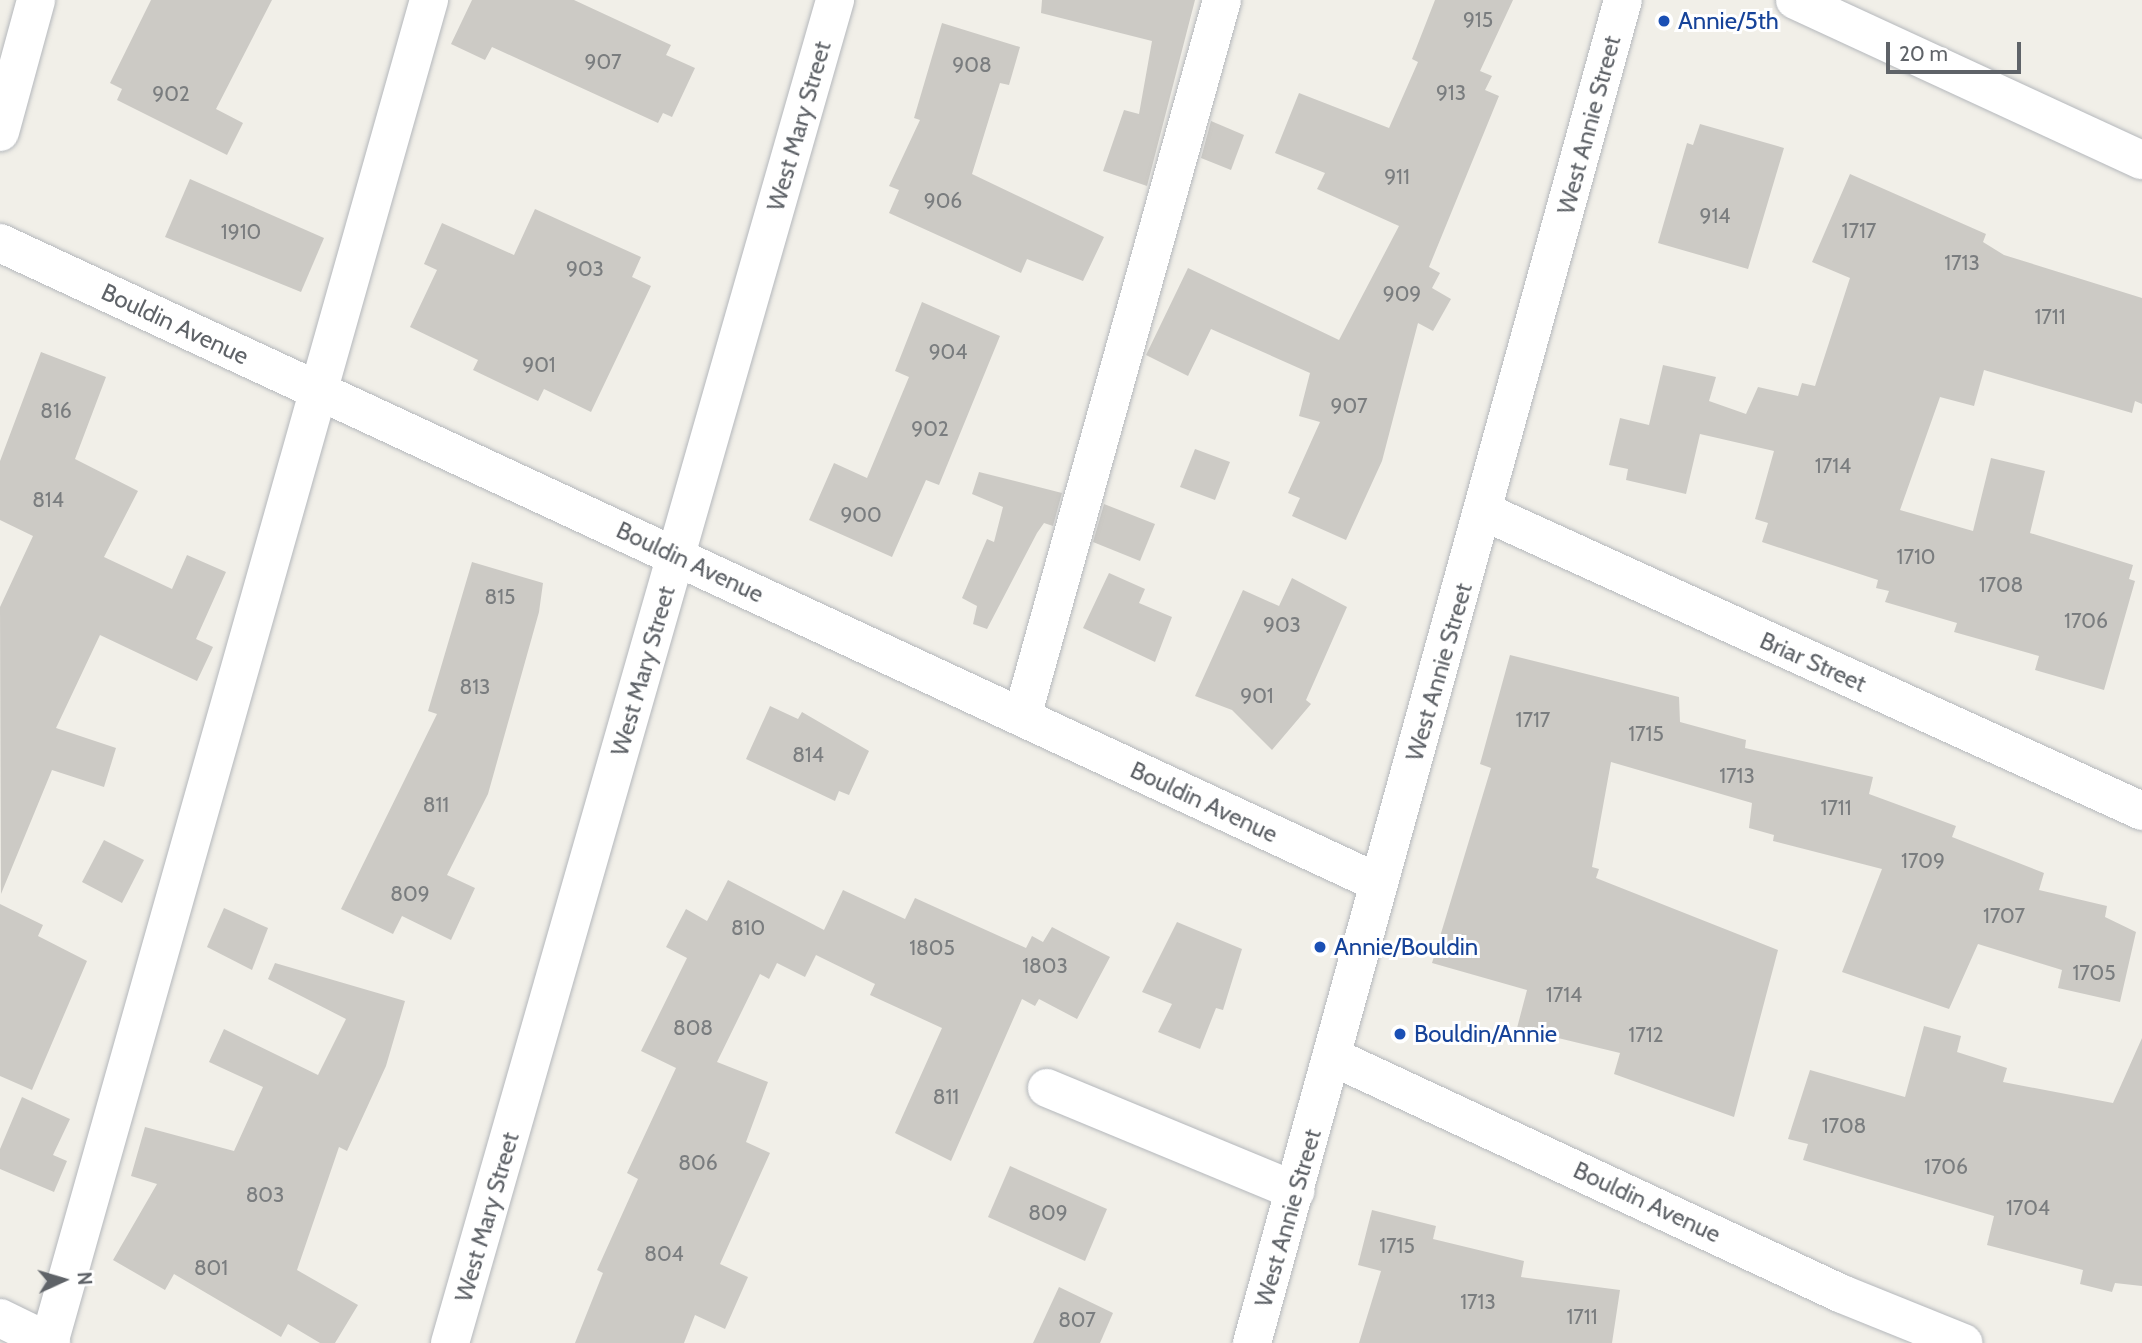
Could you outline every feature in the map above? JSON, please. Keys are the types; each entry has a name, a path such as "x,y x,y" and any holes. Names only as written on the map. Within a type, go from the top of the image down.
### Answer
{"street":[{"path":"0,132 36,0"},
{"path":"0,1318 50,1343 429,0"},
{"name":"West Mary Street","path":"450,1343 835,0"},
{"path":"1021,717 1222,0"},
{"name":"West Annie Street","path":"1252,1343 1485,512 1623,0"},
{"path":"1794,0 2142,160"},
{"name":"Bouldin Avenue","path":"0,243 1379,883"},
{"name":"Briar Street","path":"1485,512 2142,811"},
{"name":"Bouldin Avenue","path":"1333,1057 1842,1294 1962,1343"},
{"path":"1047,1088 1296,1191"}],"building":[{"path":"151,0 272,0 216,109 243,123 227,155 117,100 122,89 110,83"},
{"path":"472,0 574,0 671,45 666,55 695,68 672,117 663,113 658,123 492,47 485,60 451,44"},
{"path":"1042,0 1195,0 1147,186 1103,171 1124,110 1139,114 1152,41 1041,13"},
{"path":"1435,0 1513,0 1480,71 1492,76 1485,90 1499,96 1429,267 1440,273 1432,288 1451,299 1433,331 1418,323 1382,461 1346,540 1292,516 1300,498 1288,493 1320,422 1299,416 1310,373 1211,329 1188,376 1146,355 1188,268 1339,340 1399,226 1317,189 1325,173 1275,153 1299,93 1389,128 1418,62 1412,59"},
{"path":"942,23 1020,47 1009,85 1000,83 972,174 1104,237 1083,281 1027,259 1021,273 889,213 899,190 889,186 920,120 914,118"},
{"path":"1211,121 1244,135 1231,170 1201,158"},
{"path":"1700,124 1784,148 1748,269 1658,243 1687,143 1693,145"},
{"path":"1850,174 1986,234 1983,242 2004,255 2142,298 2142,404 2135,401 2132,413 1984,370 1974,406 1940,397 1900,510 1973,531 1991,458 2045,471 2030,533 2133,565 2129,579 2135,581 2104,690 2035,670 2039,656 1954,632 1957,623 1885,602 1889,591 1876,588 1878,580 1762,542 1768,523 1755,519 1774,451 1700,434 1686,494 1626,480 1628,469 1609,465 1620,418 1649,425 1663,365 1716,377 1709,401 1746,414 1758,387 1798,396 1802,383 1815,386 1850,278 1812,262"},
{"path":"190,179 324,238 301,292 165,237"},
{"path":"535,209 641,257 632,277 651,286 591,412 544,389 538,401 473,370 478,360 410,327 437,270 424,264 442,223 514,255"},
{"path":"922,302 1000,336 939,485 926,480 892,557 809,520 834,463 867,478 909,377 895,371"},
{"path":"41,352 106,377 75,459 138,491 104,557 172,589 187,555 226,572 196,639 213,647 197,681 100,635 56,728 116,748 104,787 52,770 1,894 0,607 33,536 0,520 0,461"},
{"path":"1195,449 1230,462 1215,500 1180,487"},
{"path":"979,472 1062,493 1053,526 1044,523 1037,533 987,629 973,624 977,606 962,598 987,539 994,542 1003,507 972,494"},
{"path":"1104,504 1155,524 1140,561 1093,542"},
{"path":"472,562 543,583 539,612 488,794 447,875 475,888 451,940 402,916 393,934 341,909 437,714 428,711"},
{"path":"1109,573 1145,589 1139,603 1172,617 1155,662 1083,628"},
{"path":"1292,578 1347,607 1306,700 1311,704 1272,750 1232,710 1195,696 1243,590 1279,606"},
{"path":"1510,655 1679,697 1680,722 1746,740 1745,748 1873,777 1869,794 1956,826 1952,837 2044,873 2039,890 2107,906 2105,917 2136,932 2120,1002 2058,988 2062,970 1978,944 1949,1009 1842,972 1882,869 1773,841 1774,835 1749,828 1752,803 1611,762 1592,867 1599,869 1596,878 1778,950 1734,1117 1614,1074 1620,1053 1517,1028 1527,990 1432,963 1491,768 1480,764"},
{"path":"770,706 798,719 802,712 869,751 849,795 839,791 835,801 746,759"},
{"path":"104,840 144,860 122,903 82,882"},
{"path":"728,880 824,930 843,890 905,919 915,898 1026,948 1032,936 1043,942 1052,927 1110,957 1077,1019 1039,999 1035,1006 1022,999 951,1161 895,1133 942,1028 870,995 875,984 816,955 805,977 777,963 769,979 760,974 717,1062 768,1082 746,1142 770,1153 720,1264 748,1277 725,1329 695,1315 684,1343 575,1343 603,1273 597,1270 638,1179 627,1173 676,1068 641,1051 687,958 666,947 686,909 707,921"},
{"path":"0,904 43,925 38,936 87,961 32,1090 0,1076"},
{"path":"224,908 268,928 252,970 207,947"},
{"path":"1177,922 1242,949 1223,1010 1216,1008 1200,1049 1158,1032 1172,1004 1142,992"},
{"path":"275,963 405,1001 386,1066 347,1151 339,1147 297,1270 358,1305 335,1343 320,1343 288,1324 281,1337 174,1274 165,1290 113,1260 157,1184 131,1176 145,1127 234,1151 263,1087 209,1062 224,1029 318,1075 346,1019 268,979"},
{"path":"1924,1026 1961,1036 1957,1052 2007,1068 2003,1082 2113,1103 2142,1038 2142,1286 2115,1283 2112,1292 2080,1284 2083,1270 1987,1245 1994,1216 1803,1160 1808,1144 1788,1139 1810,1070 1905,1097"},
{"path":"22,1097 70,1119 53,1155 67,1161 54,1192 0,1169 0,1149"},
{"path":"1010,1166 1107,1209 1085,1261 988,1217"},
{"path":"1372,1210 1436,1226 1433,1239 1524,1261 1521,1277 1620,1290 1612,1343 1359,1343 1381,1271 1358,1265"},
{"path":"1059,1287 1113,1313 1100,1343 1033,1343"}],"place":[{"name":"Annie/5th","path":"1664,21"},
{"name":"Annie/Bouldin","path":"1320,947"},
{"name":"Bouldin/Annie","path":"1400,1034"}]}
